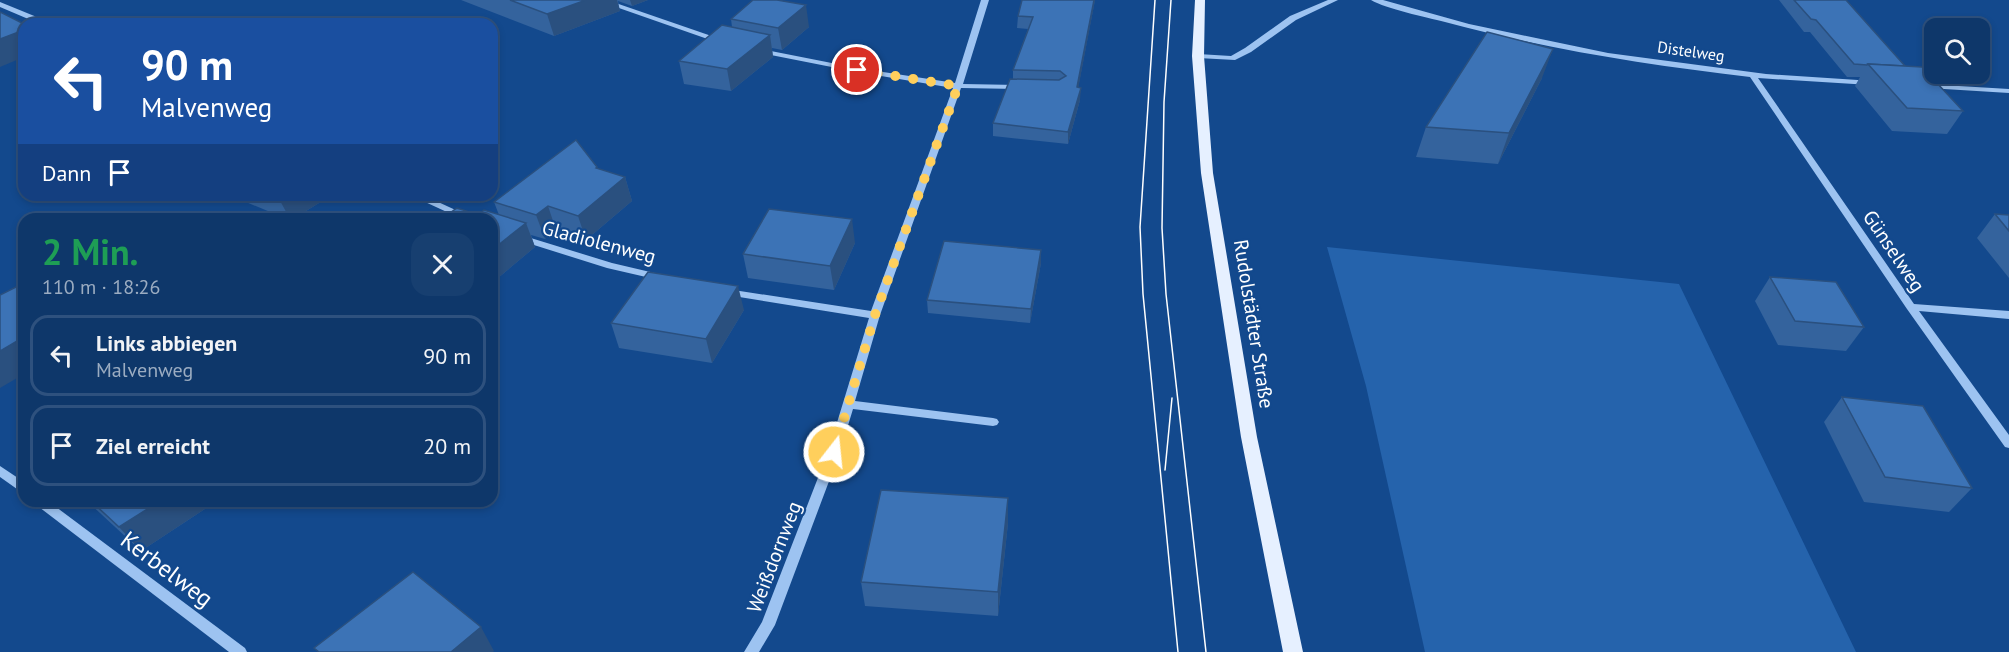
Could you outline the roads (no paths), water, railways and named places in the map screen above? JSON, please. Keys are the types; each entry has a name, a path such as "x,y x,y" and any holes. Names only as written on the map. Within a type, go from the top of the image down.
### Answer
{"main road":[{"name":"Rudolstädter Straße","path":"1200,0 1198,56 1207,173 1249,437 1293,652"}],"street":[{"path":"600,0 732,45"},
{"name":"Weißdornweg","path":"751,652 768,625 834,452 875,315 958,86 985,0"},
{"path":"1198,56 1232,58 1248,50 1293,18 1334,0"},
{"name":"Distelweg","path":"1375,0 1467,26 1563,47 1752,75 1881,83"},
{"path":"0,4 32,18"},
{"path":"755,50 857,70 958,86 1025,88"},
{"name":"Günselweg","path":"1752,75 1911,307 2009,444"},
{"path":"1916,85 2009,91"},
{"path":"429,201 456,213"},
{"name":"Gladiolenweg","path":"511,235 610,266 667,279"},
{"path":"712,288 875,315"},
{"path":"1911,307 2009,315"},
{"path":"848,404 993,422"},
{"path":"0,471 18,484"},
{"name":"Kerbelweg","path":"47,507 240,652"}],"tram line":[{"path":"1155,0 1140,227 1143,294 1178,652"},
{"path":"1171,0 1164,102 1162,228 1166,294 1206,652"},
{"path":"1165,470 1172,398"}]}
